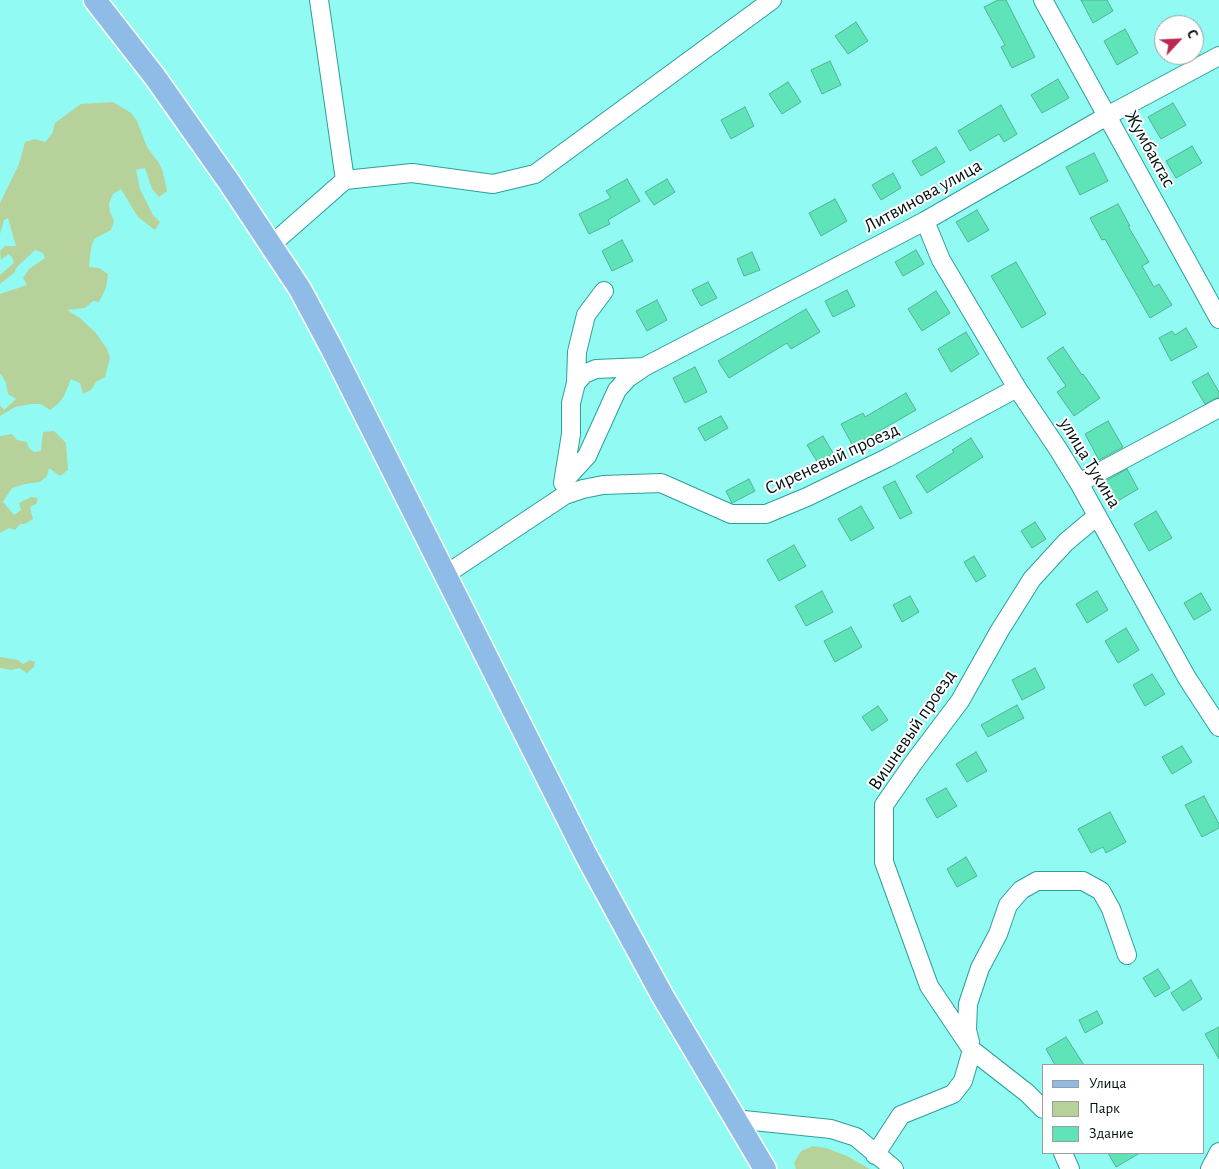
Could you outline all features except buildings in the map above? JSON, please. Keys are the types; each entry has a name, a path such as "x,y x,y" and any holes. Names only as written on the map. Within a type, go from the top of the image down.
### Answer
{"main road":[{"path":"95,0 161,85 229,182 300,289 332,349 586,855 662,995 764,1169"}],"street":[{"path":"320,0 345,180"},
{"path":"271,246 345,180 412,173 492,184 534,174 772,0"},
{"name":"Жумбактас","path":"1043,0 1219,319"},
{"name":"Литвинова улица","path":"564,481 587,456 617,390 628,378 644,367 925,221 1107,116 1219,56"},
{"name":"улица Тукина","path":"925,221 941,260 1016,388 1079,483 1187,678 1219,727"},
{"path":"547,508 564,481 571,434 577,352 586,315 604,291"},
{"path":"576,384 584,374 596,369 644,367"},
{"name":"Сиреневый проезд","path":"445,575 565,495 603,485 661,483 731,514 766,514 887,458 1016,388"},
{"path":"1079,483 1219,408"},
{"name":"Вишневый проезд","path":"1042,1108 1027,1093 972,1050 929,986 884,862 884,805 960,701 1000,630 1032,579 1066,542 1097,516"},
{"path":"875,1155 901,1115 954,1094 963,1081 972,1050 967,1030 968,1004 980,968 998,934 1008,905 1022,890 1037,881 1083,881 1101,891 1111,909 1127,955"},
{"path":"734,1119 831,1129 856,1137 875,1155 894,1169"},
{"path":"1210,1169 1219,1152"},
{"path":"1063,1154 1070,1169"}],"green space":[{"path":"113,102 131,113 137,121 147,147 163,172 167,191 159,197 152,189 145,168 136,170 140,189 153,215 160,222 155,230 138,217 121,189 113,194 109,203 114,221 111,230 94,239 89,267 99,268 108,274 106,288 99,302 93,301 85,308 67,310 81,319 96,333 107,349 110,358 105,377 96,382 91,390 83,394 80,383 71,379 64,396 50,410 41,404 31,404 15,407 0,416 0,405 4,410 16,399 8,394 6,383 0,374 0,294 27,285 23,278 29,269 45,258 43,253 35,250 17,267 14,273 0,284 0,275 14,263 12,257 8,254 1,260 0,251 5,246 16,246 8,218 4,220 0,234 0,203 19,164 25,142 35,139 45,142 52,134 55,123 81,104"},
{"path":"54,431 66,443 68,470 60,476 49,468 47,476 40,482 12,488 3,502 14,515 21,510 19,503 31,497 38,498 36,504 30,507 33,519 25,524 20,524 15,530 9,528 0,533 0,436 12,434 17,440 27,442 29,448 34,452 41,451 43,432"},
{"path":"0,657 18,660 23,664 30,660 35,662 34,667 27,673 19,668 12,670 0,668"},
{"path":"813,1146 826,1148 847,1156 870,1169 796,1169 794,1163 801,1151"}]}
